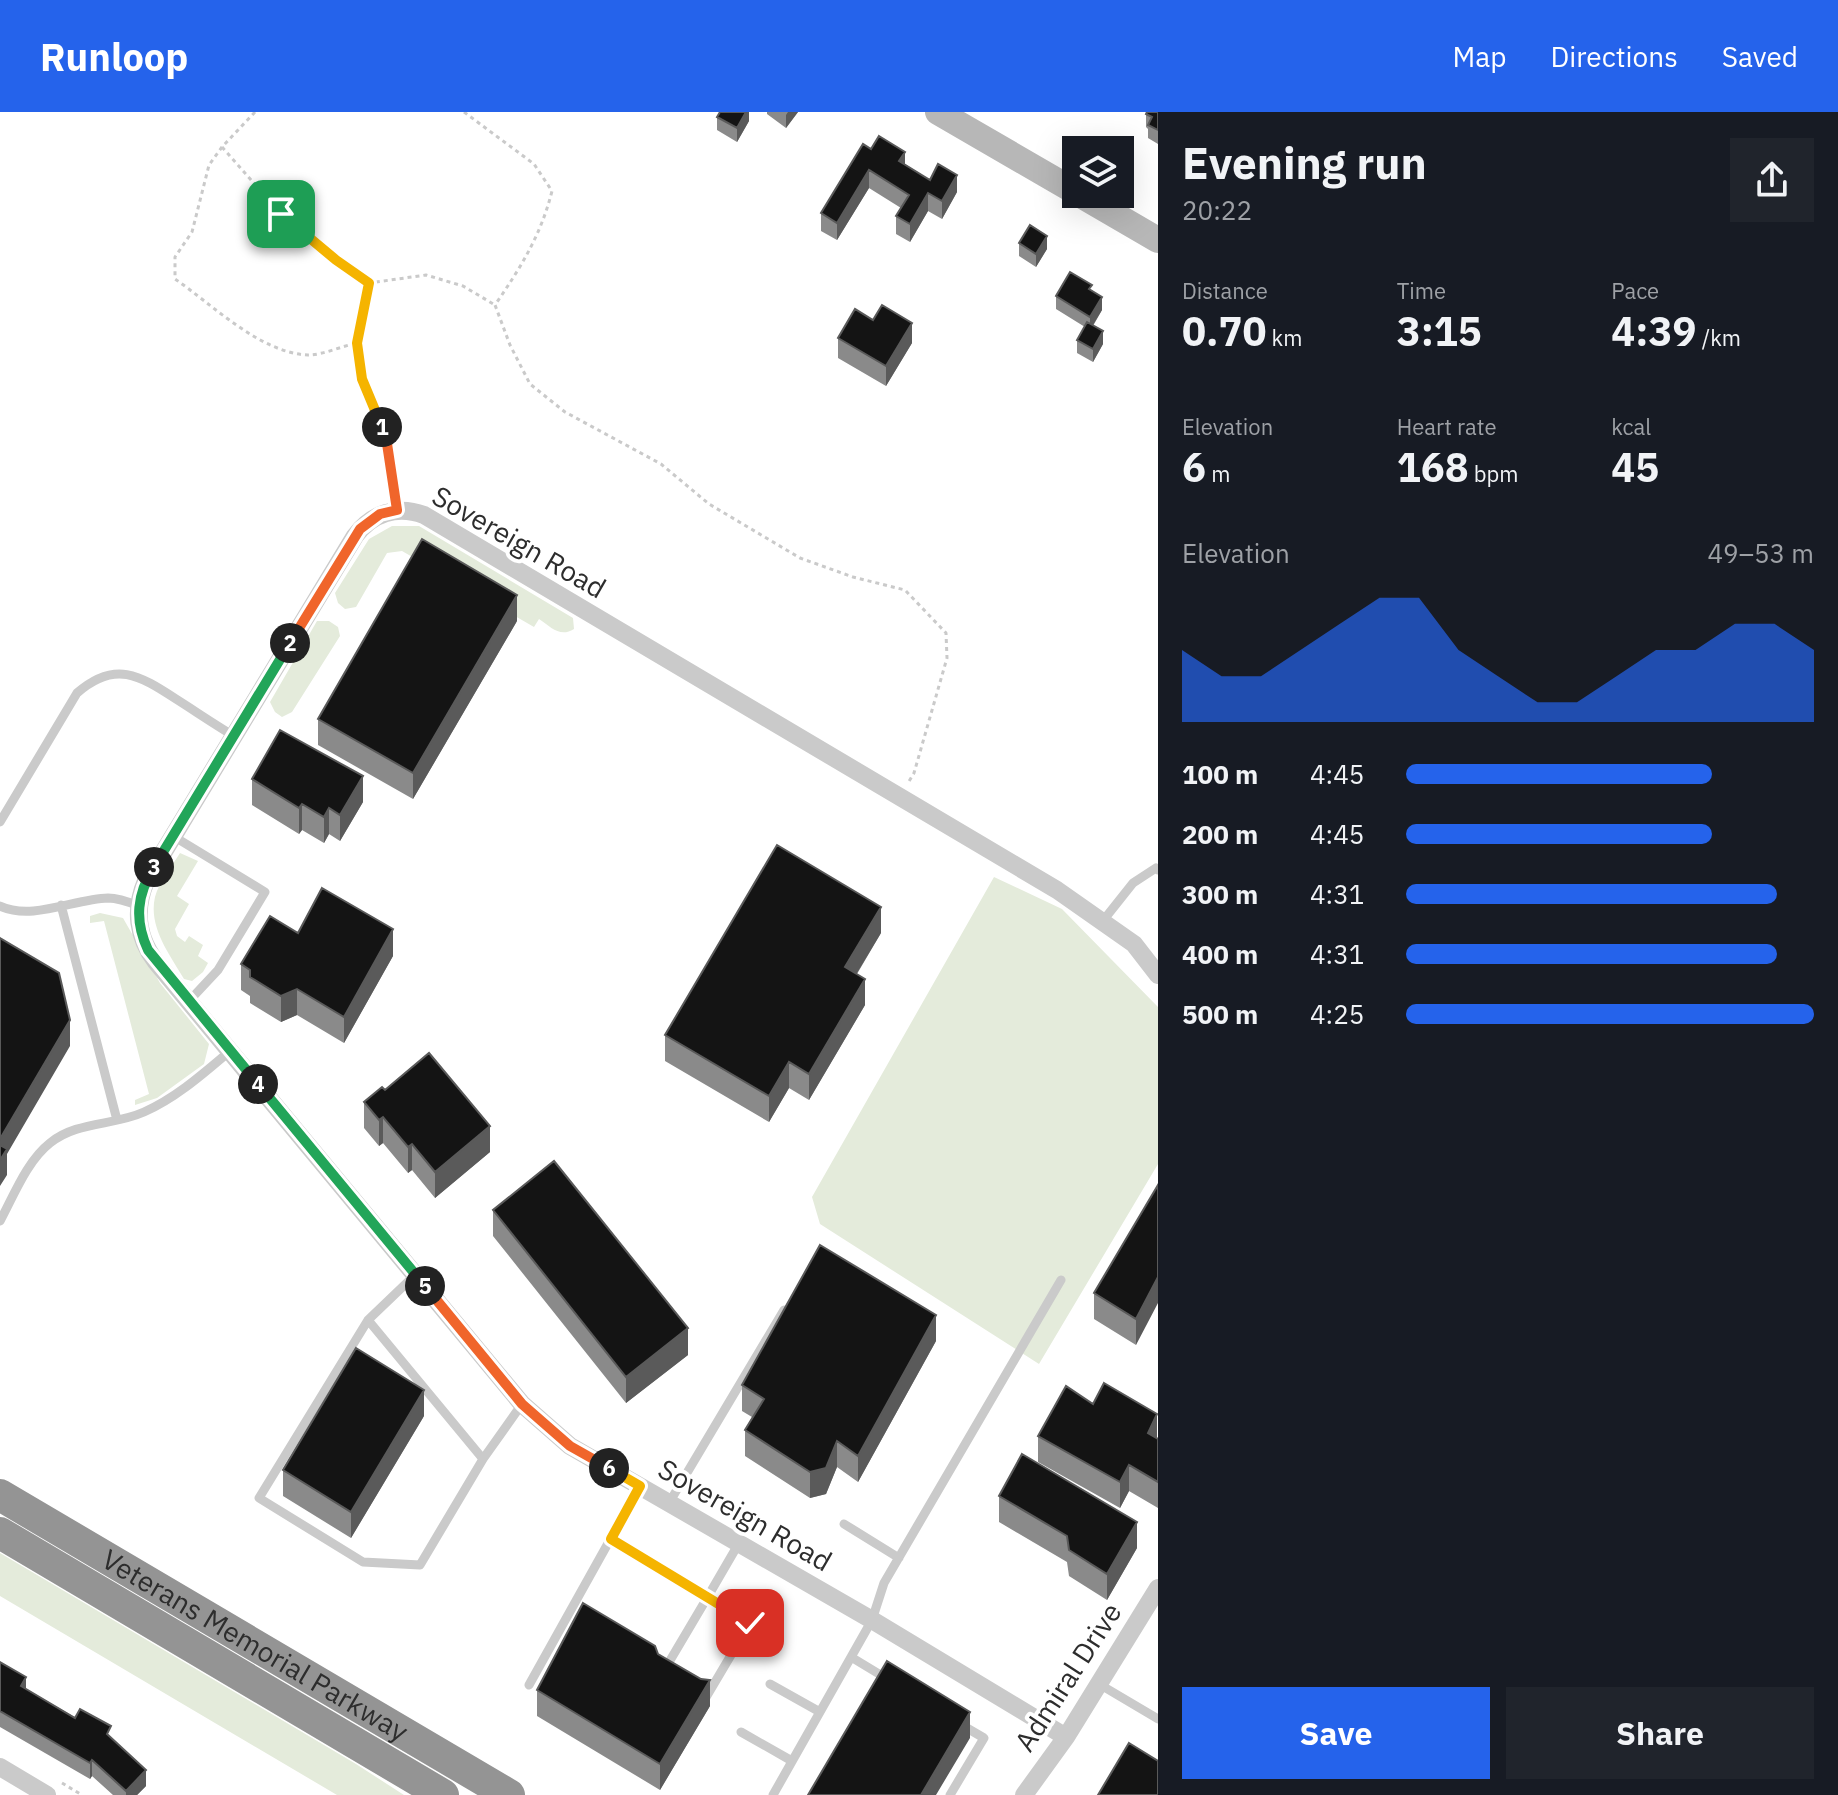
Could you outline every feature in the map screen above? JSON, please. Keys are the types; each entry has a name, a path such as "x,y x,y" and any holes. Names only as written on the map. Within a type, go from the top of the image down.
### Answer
{"highway":[{"name":"Veterans Memorial Parkway","path":"0,1495 509,1795"},
{"name":"Veterans Memorial Parkway","path":"0,1533 443,1795"}],"street":[{"path":"938,112 1062,184"},
{"path":"1104,208 1158,240"},
{"name":"Sovereign Road","path":"1066,1737 872,1620 570,1446 522,1404 148,950 139,923 139,906 146,881 360,529 380,514 397,510 424,515 1057,890 1134,944 1158,975"},
{"name":"Admiral Drive","path":"1024,1795 1066,1737 1158,1588"},
{"path":"0,1767 47,1795"}],"lane":[{"path":"0,822 77,693 96,678 117,673 145,679 234,736"},
{"path":"173,836 265,892 218,970 189,1001"},
{"path":"1102,922 1133,883 1156,868 1158,870"},
{"path":"0,906 19,911 105,898 139,906"},
{"path":"61,905 117,1120"},
{"path":"0,1221 47,1145 78,1128 143,1113 173,1096 230,1051"},
{"path":"415,1275 368,1320 259,1498 363,1562 420,1565 483,1459 522,1404"},
{"path":"773,1795 872,1620 884,1583 1061,1280"},
{"path":"669,1503 787,1305"},
{"path":"368,1320 483,1459"},
{"path":"529,1685 640,1486"},
{"path":"844,1524 899,1558"},
{"path":"611,1539 707,1598 750,1623 705,1699 662,1674 707,1598 739,1543"},
{"path":"851,1657 904,1690"},
{"path":"770,1684 820,1712"},
{"path":"1099,1684 1158,1719"},
{"path":"944,1714 984,1738 950,1795"},
{"path":"741,1732 792,1761"}],"path":[{"path":"255,112 209,165 192,232 175,257 175,279 237,326 278,348 310,355 357,343"},
{"path":"464,112 534,164 552,191 543,224 519,270 495,305"},
{"path":"222,147 281,214 369,283 426,275 463,286 495,305 510,345 530,384 565,412 649,456 709,504 786,551 853,577 905,590 946,633 947,658 914,773 900,797"},
{"path":"369,283 357,343 362,379 386,437 397,510"}],"green space":[{"path":"392,526 419,526 573,618 574,629 560,632 539,619 534,627 402,551 387,553 356,607 345,609 338,603 335,593 369,539"},
{"path":"317,621 329,621 338,627 340,636 292,712 282,717 270,702"},
{"path":"180,853 198,861 177,896 189,904 175,929 177,936 185,942 189,936 203,945 198,956 208,963 192,981 184,979 157,930 155,919 157,891"},
{"path":"994,877 1062,909 1158,1007 1158,1164 1039,1364 820,1224 812,1197"},
{"path":"100,913 123,918 160,983 209,1044 204,1064 157,1098 135,1105 135,1100 149,1094 104,921 90,923 90,916"},
{"path":"0,1553 404,1795 337,1795 0,1596"}],"building":[{"path":"720,112 746,112 737,128 717,117"},
{"path":"1147,112 1158,112 1158,130 1148,125 1152,117"},
{"path":"879,136 905,152 899,161 930,180 938,164 957,175 942,201 928,193 910,224 896,216 909,195 869,170 837,223 821,213 863,144 871,149"},
{"path":"1030,225 1047,236 1036,254 1019,243"},
{"path":"1070,272 1092,285 1089,289 1102,297 1090,317 1056,296"},
{"path":"882,305 912,323 886,366 838,338 855,309 873,320"},
{"path":"1087,322 1103,331 1093,349 1077,340"},
{"path":"422,539 517,595 413,773 318,719"},
{"path":"280,730 363,776 340,815 329,808 324,817 302,804 299,808 252,779"},
{"path":"777,845 881,907 845,967 865,979 809,1074 789,1062 769,1096 665,1035"},
{"path":"322,888 393,929 344,1017 297,989 281,996 250,977 250,970 241,964 270,916 298,933"},
{"path":"0,938 59,973 70,1020 0,1139"},
{"path":"429,1053 490,1126 435,1172 412,1144 408,1147 383,1117 379,1120 364,1102 382,1087 385,1090"},
{"path":"0,1145 7,1149 0,1160"},
{"path":"554,1161 688,1328 626,1377 493,1210"},
{"path":"1158,1185 1158,1277 1136,1319 1094,1293"},
{"path":"820,1245 936,1315 858,1456 837,1441 826,1468 810,1472 745,1430 764,1399 742,1385"},
{"path":"356,1348 424,1390 351,1512 283,1470"},
{"path":"1104,1383 1157,1414 1148,1433 1158,1439 1158,1482 1129,1465 1120,1482 1038,1436 1066,1386 1093,1404"},
{"path":"1022,1454 1137,1522 1107,1574 1069,1550 1067,1536 999,1496"},
{"path":"583,1603 655,1646 658,1654 701,1679 710,1680 660,1764 537,1690"},
{"path":"887,1661 970,1712 921,1795 808,1795"},
{"path":"0,1662 26,1677 21,1686 75,1718 80,1709 111,1726 107,1734 146,1770 126,1791 92,1760 90,1763 0,1711"},
{"path":"1129,1743 1158,1761 1158,1795 1098,1795"}],"route":[{"path":"281,214 369,283 357,343 362,379 386,437 397,510 373,518 355,536 146,881 138,908 142,937 156,962 522,1404 570,1446 640,1486 611,1539 750,1623"}]}
